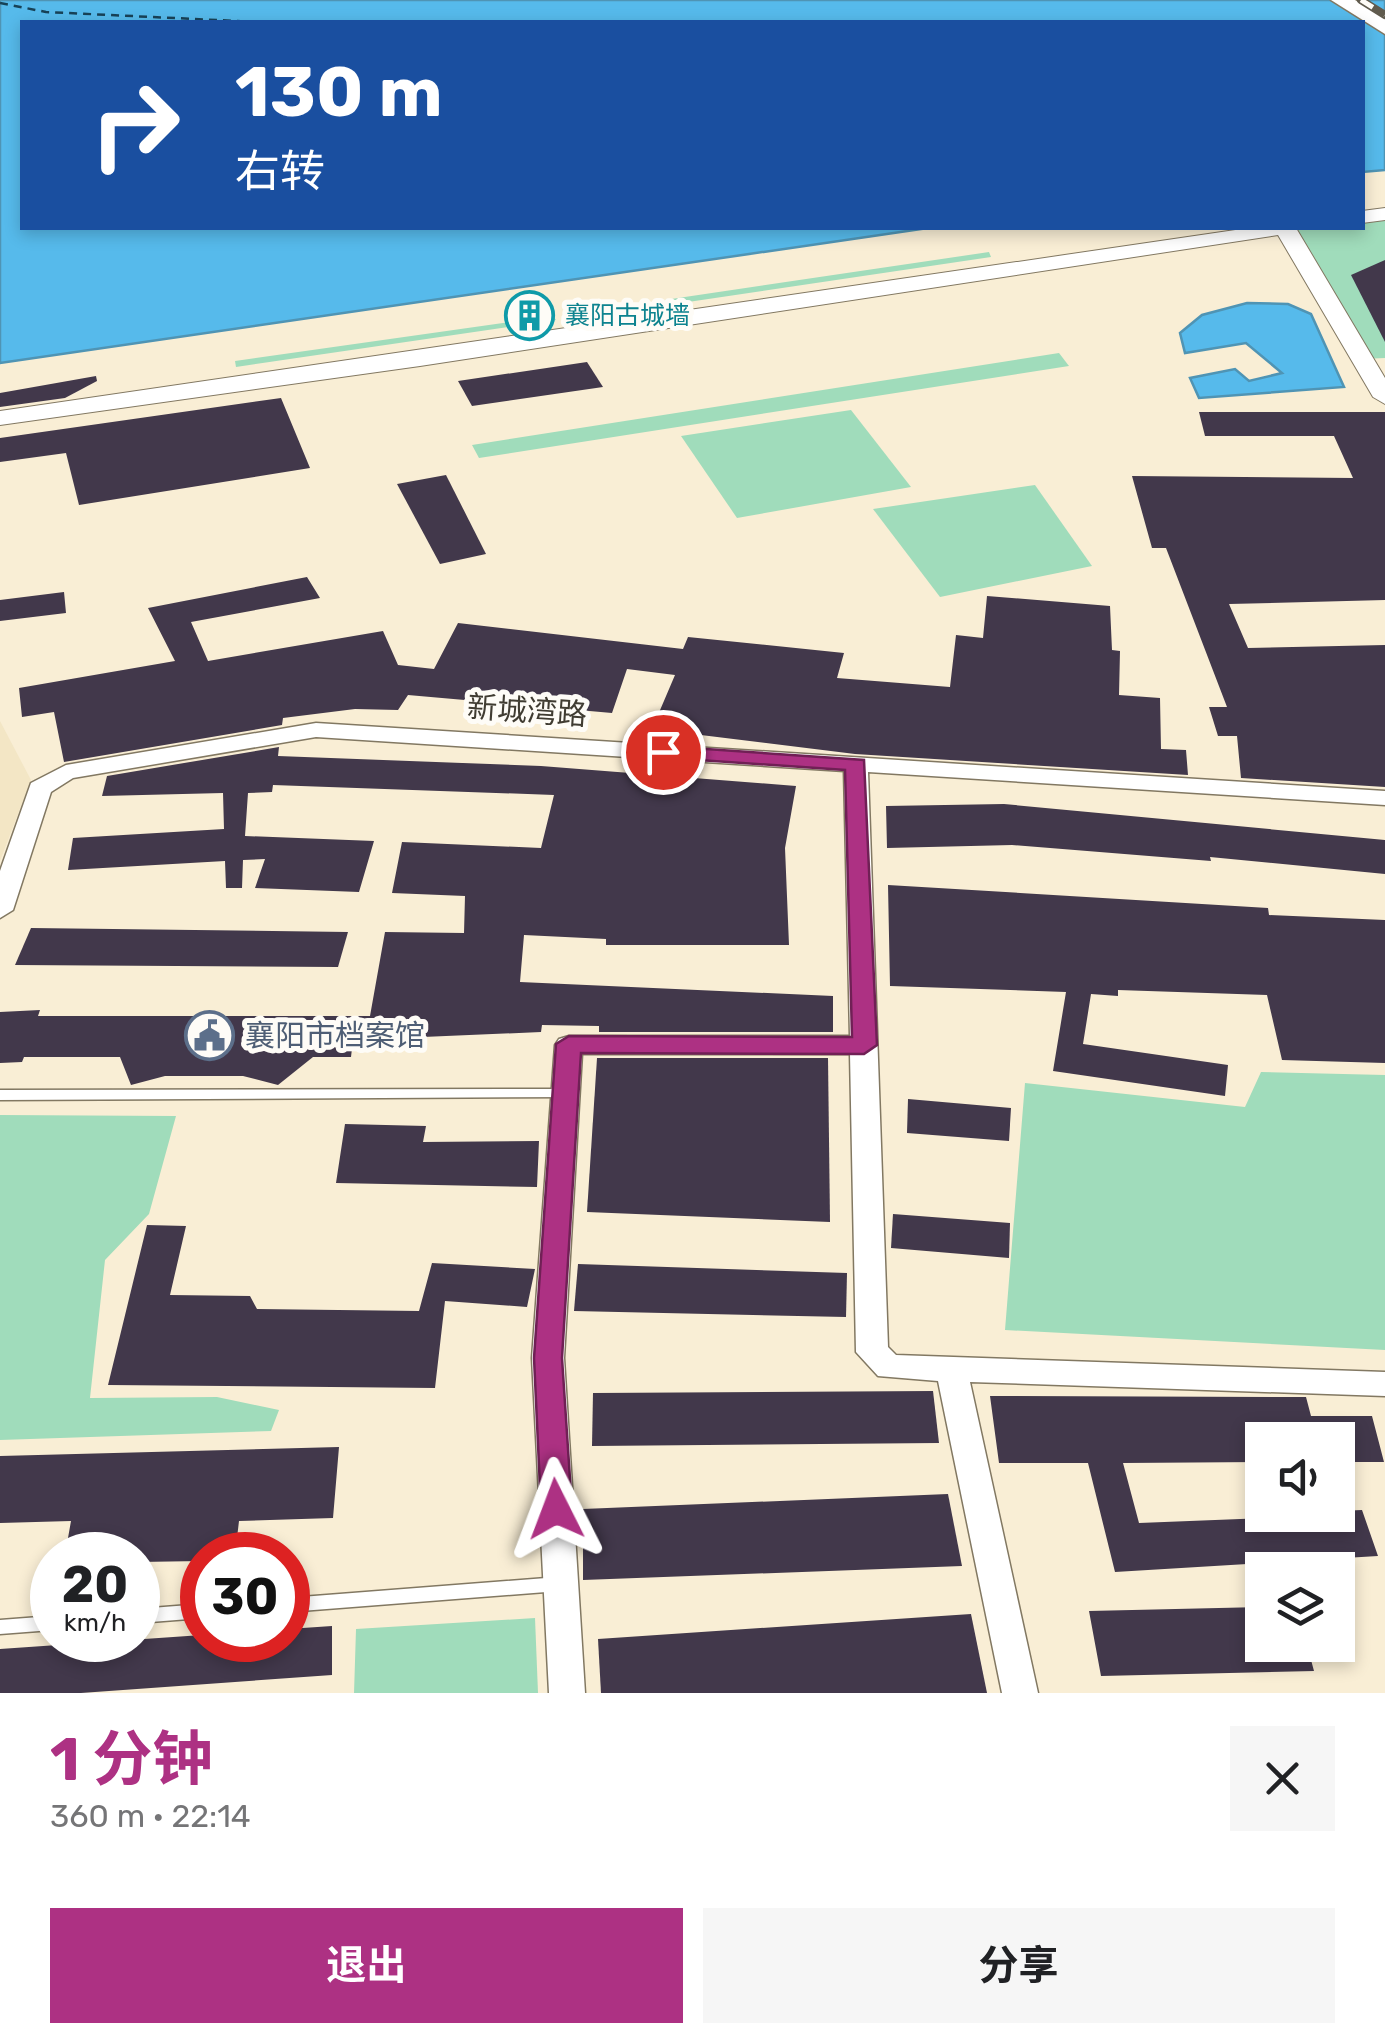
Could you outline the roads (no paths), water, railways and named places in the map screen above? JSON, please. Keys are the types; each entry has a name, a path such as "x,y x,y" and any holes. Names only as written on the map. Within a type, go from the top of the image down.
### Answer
{"main road":[{"path":"1341,0 1385,28"}],"street":[{"path":"0,418 420,359 1272,230"},
{"path":"1286,230 1385,397"},
{"name":"新城湾路","path":"0,910 40,788 66,772 316,730 1385,798"},
{"path":"856,764 872,1352 889,1366 1385,1384"},
{"path":"566,1693 548,1358 569,1044 864,1045"},
{"path":"952,1369 1020,1693"}],"lane":[{"path":"0,1095 566,1094"},
{"path":"310,1603 560,1584"},
{"path":"0,1627 30,1625"}],"water":[{"path":"0,0 1385,0 1385,170 1365,172 1365,20 20,20 20,230 914,230 0,363"},
{"path":"1247,303 1288,304 1311,314 1344,387 1199,398 1190,378 1235,369 1249,381 1282,373 1246,343 1185,353 1180,333 1202,315"}],"railway":[{"path":"1361,0 1385,15"}],"place":[{"name":"襄阳古城墙","path":"530,315"},
{"name":"襄阳市档案馆","path":"210,1036"}]}
